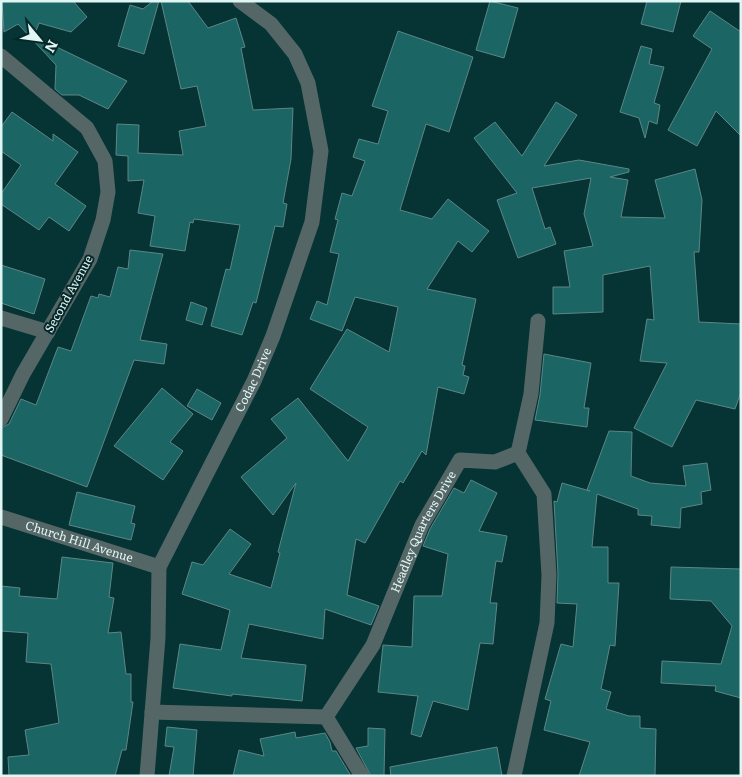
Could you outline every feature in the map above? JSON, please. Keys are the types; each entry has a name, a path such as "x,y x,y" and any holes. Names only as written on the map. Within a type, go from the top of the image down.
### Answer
{"street":[{"name":"Codac Drive","path":"147,776 158,638 159,567 254,381 273,336 312,222 321,151 308,83 294,54 271,24 240,1"},
{"name":"Second Avenue","path":"1,56 88,128 105,161 108,192 103,220 92,251 23,374 1,419"},
{"path":"1,318 48,332"},
{"path":"514,776 547,623 549,574 544,494 518,453 531,394 538,321"},
{"name":"Headley Quarters Drive","path":"326,717 373,644 422,525 460,460 496,462 518,453"},
{"name":"Church Hill Avenue","path":"1,517 159,567"},
{"path":"152,712 326,717 362,776"}],"building":[{"path":"2,1 73,1 87,17 71,32 39,23 34,36 127,81 108,109 79,95 62,95 55,89 56,65 18,24 4,32"},
{"path":"153,1 159,1 144,54 118,46 130,5 143,9"},
{"path":"161,1 188,1 208,28 236,18 245,47 241,48 253,110 293,108 291,159 283,203 287,204 283,227 275,226 256,303 253,302 242,335 211,326 226,269 230,270 240,225 194,219 193,223 190,222 185,251 150,246 155,216 138,213 144,180 128,181 128,156 116,155 117,124 139,125 138,153 183,155 179,131 206,126 197,86 181,89"},
{"path":"490,1 518,8 504,58 476,50"},
{"path":"647,1 681,1 673,32 641,24"},
{"path":"710,11 741,32 741,136 716,111 697,146 668,130 712,49 693,36"},
{"path":"398,31 473,57 449,132 426,124 400,210 432,219 448,199 489,231 472,252 458,241 427,289 476,299 462,365 465,366 463,375 469,377 464,394 438,387 426,455 422,451 403,483 400,481 365,543 356,539 347,595 379,606 371,625 325,609 323,639 249,624 241,658 306,665 302,701 232,694 232,696 173,688 180,644 221,650 230,610 182,594 192,562 203,565 230,529 251,544 229,574 271,588 280,553 278,552 296,483 273,515 241,477 287,438 271,419 298,398 348,461 368,427 310,389 347,329 389,352 398,307 355,297 342,331 310,319 317,301 327,305 339,254 330,252 338,220 335,219 342,193 352,196 365,161 353,157 359,139 378,144 388,111 372,106"},
{"path":"641,46 652,49 649,64 664,67 654,103 660,105 657,124 649,121 645,138 639,118 620,112"},
{"path":"556,102 577,115 544,166 579,160 629,169 629,172 610,177 628,180 621,217 665,218 655,180 695,169 702,200 699,252 694,252 699,322 741,324 741,392 735,409 696,400 672,447 634,428 667,363 640,361 647,319 654,320 650,266 603,275 603,312 553,314 553,287 570,287 564,251 593,246 584,214 591,178 532,188 545,229 550,227 556,244 518,258 497,200 517,193 474,138 495,122 522,156"},
{"path":"12,112 53,141 53,134 78,152 55,184 86,206 69,231 49,217 39,230 1,204 1,194 21,165 1,151 1,127"},
{"path":"130,250 163,254 140,340 167,344 164,364 134,360 87,487 1,455 1,428 9,424 21,399 36,405 58,347 71,351 91,296 98,298 99,294 110,297 118,267 128,269"},
{"path":"1,265 45,279 34,314 1,303"},
{"path":"191,302 207,308 202,325 186,320"},
{"path":"544,354 591,363 584,408 589,408 587,427 535,420 540,395"},
{"path":"162,388 193,414 170,442 183,451 163,480 114,446"},
{"path":"197,389 221,403 212,420 187,406"},
{"path":"609,431 632,432 631,476 650,483 686,486 683,466 707,463 711,490 701,492 702,504 681,508 680,528 651,525 652,516 638,515 638,509 597,494 592,547 608,547 608,583 619,583 615,646 610,645 601,689 611,692 606,709 629,716 640,716 640,728 656,729 655,776 579,776 590,742 544,730 551,701 545,699 561,644 573,647 577,604 557,603 558,574 554,501 557,502 562,483 590,491 587,490"},
{"path":"471,480 497,493 479,531 507,536 502,562 496,561 490,603 497,603 493,644 480,643 468,710 433,701 421,737 411,734 418,696 378,692 383,645 412,647 414,596 442,596 448,554 423,546 430,529 454,488 464,493"},
{"path":"77,492 135,506 131,523 135,524 131,540 69,525"},
{"path":"62,557 113,563 109,597 114,598 108,633 121,632 126,674 131,674 131,702 133,702 126,750 122,750 115,776 9,776 8,757 29,755 25,730 59,723 51,664 26,662 28,633 1,631 1,586 20,588 19,596 57,599"},
{"path":"671,567 741,569 741,698 715,691 716,686 661,683 662,661 721,664 732,626 711,601 670,599"},
{"path":"167,727 197,730 193,776 169,776 174,747 165,746"},
{"path":"368,728 385,729 384,776 371,776 356,748 368,746"},
{"path":"295,732 296,738 325,733 332,751 336,751 351,776 233,776 239,750 264,756 260,739"},
{"path":"497,747 502,776 391,776 390,767"}]}
